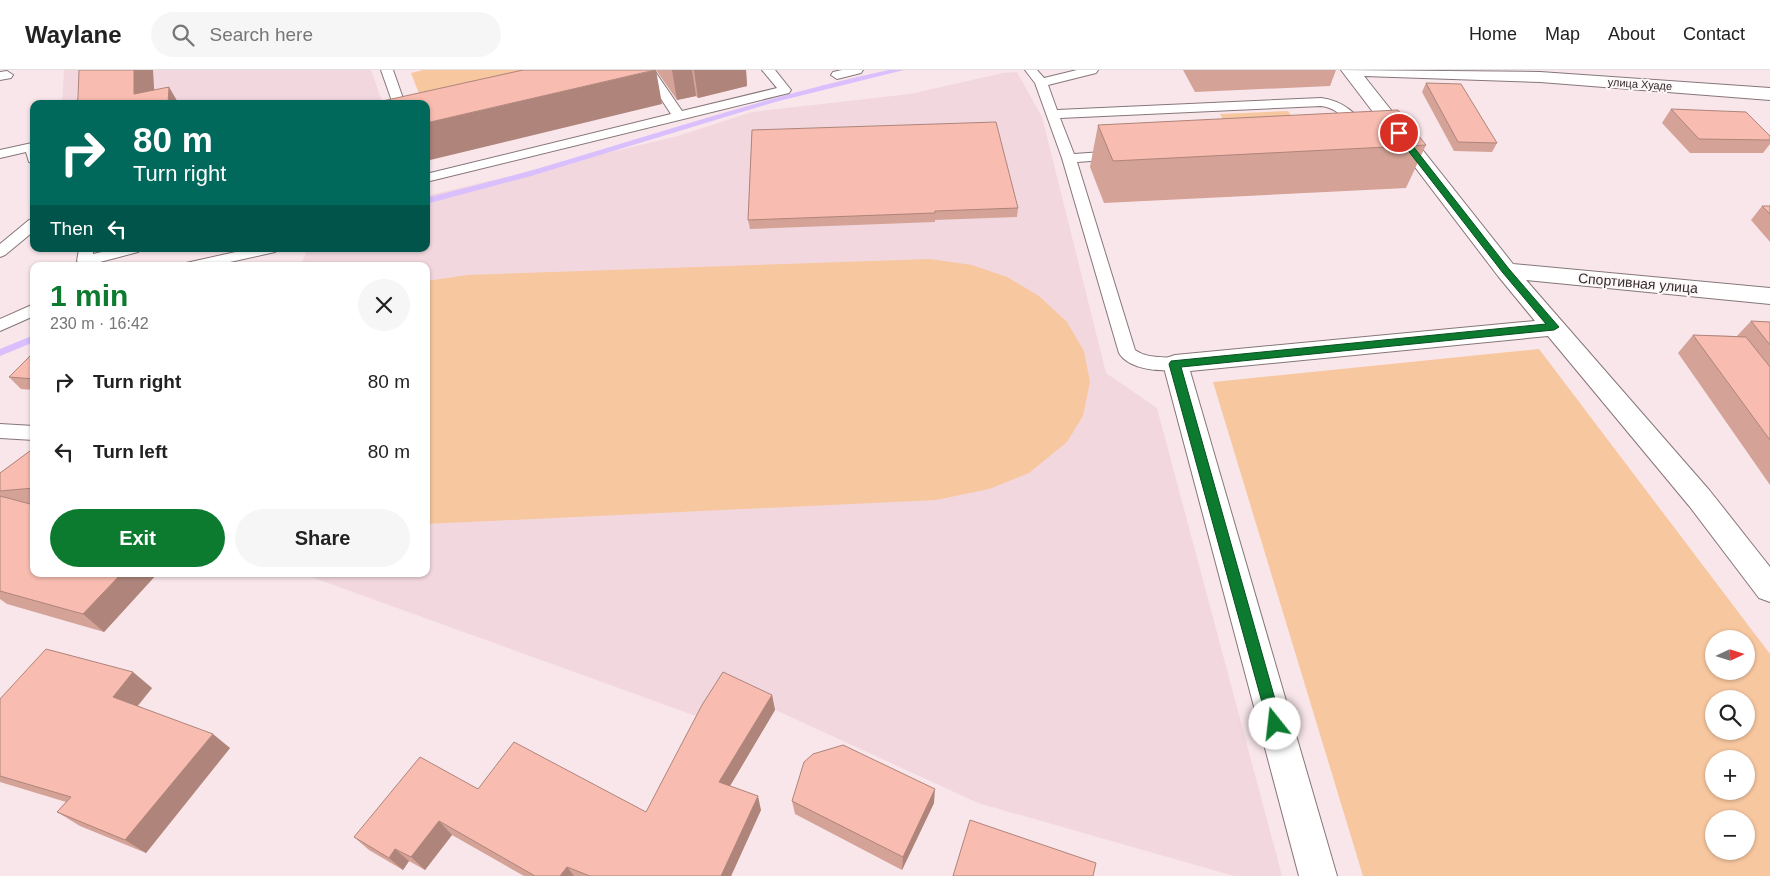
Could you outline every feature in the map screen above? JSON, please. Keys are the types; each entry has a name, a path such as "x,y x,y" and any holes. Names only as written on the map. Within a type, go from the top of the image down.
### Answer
{"street":[{"path":"1350,70 1506,271 1700,499 1770,588"},
{"name":"улица Хуаде","path":"1361,70 1540,77 1770,94"},
{"name":"Спортивная улица","path":"1506,271 1770,296"},
{"path":"1318,876 1174,364 1554,327"}],"lane":[{"path":"388,70 398,100"},
{"path":"648,70 679,116"},
{"path":"430,177 785,90 768,70"},
{"path":"837,75 856,70"},
{"path":"1030,70 1041,83 1069,158 1127,352 1134,358 1148,363 1174,364"},
{"path":"1041,83 1092,70"},
{"path":"1052,114 1321,102 1335,104 1346,110 1363,133 1364,137 1358,142"},
{"path":"0,154 30,147"},
{"path":"1069,158 1127,155"},
{"path":"0,252 30,226"},
{"path":"86,252 85,261 121,252"},
{"path":"210,262 256,252"},
{"path":"0,326 30,311"},
{"path":"0,431 30,432"}],"shaded area":[{"path":"64,70 371,70 382,100 62,100"},
{"path":"423,70 536,70 430,102 430,100 421,100 411,73"},
{"path":"1017,72 1042,117 1106,373 1157,408 1282,876 1234,876 978,803 719,684 696,716 311,577 430,577 430,262 302,262 307,252 430,252 430,195 678,136 752,112 910,94 1003,73"},
{"path":"1288,111 1302,132 1232,135 1220,114"},
{"path":"930,259 972,265 1007,277 1039,296 1067,322 1084,351 1090,382 1083,416 1067,442 1029,473 989,489 936,500 430,524 430,280 468,275"},
{"path":"1539,349 1752,630 1705,630 1705,680 1755,680 1755,634 1770,654 1770,876 1363,876 1213,382"}],"building":[{"path":"79,70 134,70 134,94 169,87 168,100 78,100"},
{"path":"523,70 655,70 430,122 430,100 387,100"},
{"path":"1426,83 1461,84 1497,143 1458,142"},
{"path":"1671,109 1746,112 1770,136 1770,140 1699,139"},
{"path":"1398,110 1426,145 1113,161 1098,125"},
{"path":"996,122 1018,208 748,220 752,130"},
{"path":"1762,206 1770,206 1770,214"},
{"path":"1751,321 1770,322 1770,345"},
{"path":"1693,335 1746,337 1770,367 1770,440"},
{"path":"30,356 30,379 9,377"},
{"path":"30,451 30,488 0,491 0,473"},
{"path":"0,496 30,504 30,577 118,577 83,614 0,591"},
{"path":"46,649 133,672 113,697 213,734 125,840 57,812 71,797 0,776 0,699"},
{"path":"723,672 772,695 719,782 758,796 721,876 590,876 567,867 560,876 535,876 439,821 411,857 395,849 389,858 354,837 420,757 478,789 514,742 646,812 702,705"},
{"path":"843,745 935,789 903,857 792,801 804,762 813,754"},
{"path":"970,820 1096,863 1093,876 953,876"}],"waterway":[{"path":"430,200 528,174 772,100 900,70"},
{"path":"0,353 30,340"}],"route":[{"path":"1275,724 1174,364 1554,327 1506,271 1399,133"}]}
